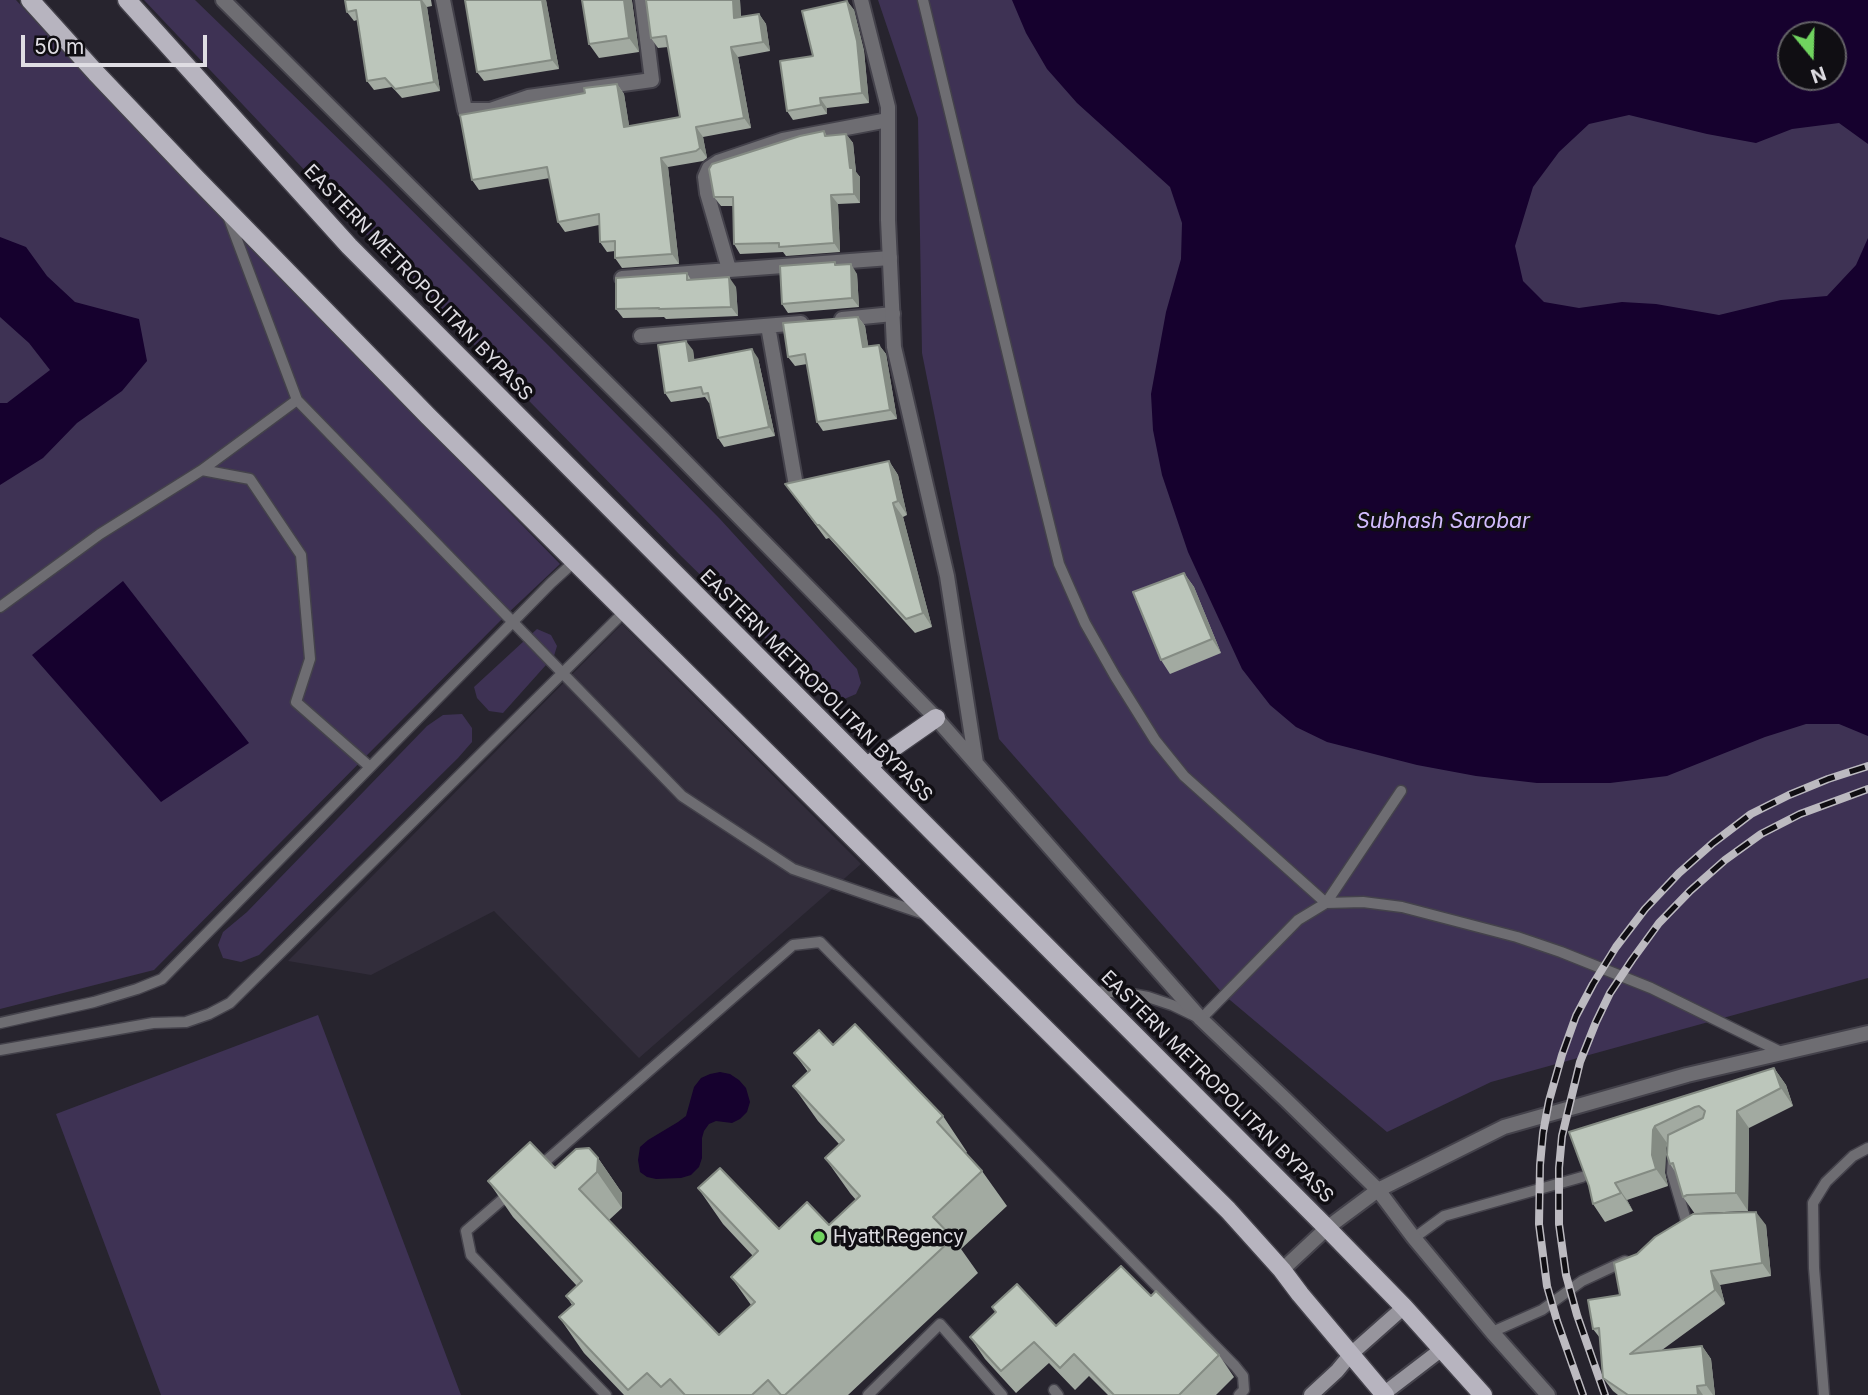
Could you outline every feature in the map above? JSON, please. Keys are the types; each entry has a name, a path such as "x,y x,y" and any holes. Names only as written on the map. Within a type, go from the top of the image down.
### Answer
{"main road":[{"path":"30,0 225,208 428,416 1228,1210 1282,1270 1384,1395 1442,1349"},
{"name":"EASTERN METROPOLITAN BYPASS","path":"127,0 349,246 1327,1228 1404,1307 1482,1395"},
{"path":"867,766 936,718"},
{"path":"1311,1395 1351,1354 1404,1307"}],"street":[{"path":"223,0 663,439 936,718 1201,1019 1378,1190 1492,1332 1549,1395"},
{"path":"443,0 465,110 490,110 528,97 652,80 642,0"},
{"path":"861,0 888,107 894,347 947,576 976,762"},
{"path":"729,270 707,193 705,177 709,168 718,162 783,140 888,120"},
{"path":"622,278 890,258"},
{"path":"641,336 892,314"},
{"path":"768,326 795,481"},
{"path":"1282,1270 1327,1228 1378,1190 1504,1126 1687,1076 1868,1034"}],"lane":[{"path":"923,0 1059,564 1080,611 1115,676 1155,740 1184,776 1326,902 1402,906 1517,937 1651,988 1783,1053"},
{"path":"225,208 297,400 682,796 793,869 931,916"},
{"path":"0,607 100,534 202,470 297,400"},
{"path":"202,470 250,479 301,555 310,659 296,702 370,767"},
{"path":"0,1023 94,1002 162,979 574,562"},
{"path":"0,1051 153,1023 186,1022 230,1003 624,612"},
{"path":"1091,991 1148,997 1201,1019 1298,920 1326,902 1401,791"},
{"path":"527,1178 793,945 820,942 1235,1366 1243,1376 1244,1390 1239,1395"},
{"path":"1673,1147 1672,1173 1688,1227"},
{"path":"1824,1395 1814,1268 1813,1203 1826,1182 1853,1156 1868,1148"},
{"path":"1414,1238 1444,1216 1582,1177"},
{"path":"517,1187 466,1231 471,1255 606,1395"},
{"path":"1678,1233 1700,1220"},
{"path":"1492,1332 1542,1310 1582,1281 1637,1256"},
{"path":"868,1395 940,1324 1002,1395"}],"shaded area":[{"path":"0,0 16,0 97,88 560,564 506,615 154,970 0,1009"},
{"path":"144,0 195,0 381,180 720,519 857,669 861,683 856,694 842,700 813,685 681,556 345,213"},
{"path":"878,0 1868,0 1868,978 1491,1082 1387,1132 1224,995 999,739 922,353 918,118"},
{"path":"622,624 861,864 639,1058 494,911 371,975 288,961"},
{"path":"537,629 551,635 557,646 554,656 503,713 489,711 477,698 474,687"},
{"path":"462,714 472,728 472,742 458,758 259,955 241,962 223,958 218,945 223,932 247,912 427,726 443,715"},
{"path":"318,1015 461,1395 161,1395 56,1114"}],"water":[{"name":"Subhash Sarobar","path":"1012,0 1868,0 1868,144 1839,123 1792,129 1756,143 1629,115 1589,124 1559,152 1533,187 1515,246 1523,281 1544,302 1579,308 1622,302 1656,304 1719,315 1781,300 1827,296 1856,265 1868,238 1868,736 1839,724 1806,724 1765,737 1667,776 1610,783 1537,783 1476,776 1417,765 1327,742 1296,727 1270,705 1242,669 1188,552 1162,475 1153,430 1151,394 1166,312 1181,259 1182,223 1170,187 1077,103 1047,69 1026,33"},
{"path":"0,237 26,247 47,276 75,302 139,319 147,361 122,391 77,423 43,458 0,485 0,403 7,403 50,370 29,343 0,317"},
{"path":"123,581 249,743 161,802 32,655"},
{"path":"720,1072 730,1074 746,1088 750,1102 747,1112 732,1123 716,1121 709,1124 702,1138 699,1167 691,1175 656,1179 640,1172 640,1147 686,1116 694,1087 701,1078"}],"building":[{"path":"345,0 421,0 434,82 395,89 385,78 367,81 356,10 347,12"},
{"path":"465,0 542,0 552,60 477,72"},
{"path":"582,0 624,0 629,38 589,44"},
{"path":"646,0 733,0 734,18 759,14 763,42 731,47 744,118 696,127 700,148 661,158 672,254 615,258 615,241 600,242 599,214 558,222 547,167 472,180 460,115 585,93 584,88 617,84 624,127 680,117 666,36 651,38"},
{"path":"847,1 857,41 862,93 820,98 821,105 787,111 780,61 813,56 802,11"},
{"path":"824,131 825,136 846,134 850,168 853,168 854,194 831,195 834,243 779,247 779,243 734,244 733,197 714,197 709,169 712,164"},
{"path":"835,262 835,265 851,264 852,298 782,304 780,266"},
{"path":"687,273 687,280 729,277 731,307 616,309 616,278"},
{"path":"858,317 863,347 879,345 890,410 817,422 805,354 788,357 783,323"},
{"path":"686,341 689,361 752,349 769,427 718,438 708,393 703,394 701,387 665,393 658,345"},
{"path":"889,461 898,501 893,503 923,613 906,619 817,525 785,484"},
{"path":"1184,573 1212,639 1161,660 1133,592"},
{"path":"855,1024 943,1116 937,1122 982,1171 933,1217 953,1238 785,1395 781,1395 768,1380 752,1395 685,1395 670,1379 661,1387 647,1373 628,1390 559,1317 574,1304 566,1296 582,1281 488,1181 530,1142 555,1168 576,1149 589,1148 598,1158 597,1172 579,1189 719,1335 755,1302 731,1277 758,1251 698,1188 720,1168 779,1229 807,1202 829,1225 860,1196 825,1158 844,1140 793,1086 810,1070 794,1053 819,1030 833,1045"},
{"path":"1774,1068 1781,1088 1737,1111 1736,1193 1683,1197 1673,1163 1670,1164 1667,1155 1668,1135 1703,1118 1705,1111 1699,1106 1655,1126 1652,1155 1656,1169 1615,1183 1621,1193 1593,1204 1569,1132"},
{"path":"1756,1212 1762,1263 1711,1271 1715,1290 1630,1354 1702,1346 1706,1385 1697,1386 1698,1395 1628,1395 1603,1378 1599,1328 1593,1329 1588,1300 1620,1295 1614,1263 1637,1254 1655,1237 1693,1214"},
{"path":"1121,1266 1151,1296 1156,1291 1219,1355 1179,1395 1114,1395 1074,1354 1060,1368 1034,1342 1001,1371 970,1337 996,1312 992,1307 1017,1284 1056,1326"}],"railway":[{"path":"1583,1395 1547,1286 1539,1224 1543,1133 1549,1101 1576,1016 1616,947 1645,909 1679,873 1713,843 1751,814 1789,795 1868,766"},
{"path":"1605,1395 1566,1275 1559,1224 1562,1136 1580,1062 1596,1022 1610,993 1659,923 1725,860 1761,834 1800,814 1868,789"}],"place":[{"name":"Hyatt Regency","path":"819,1237"}]}
